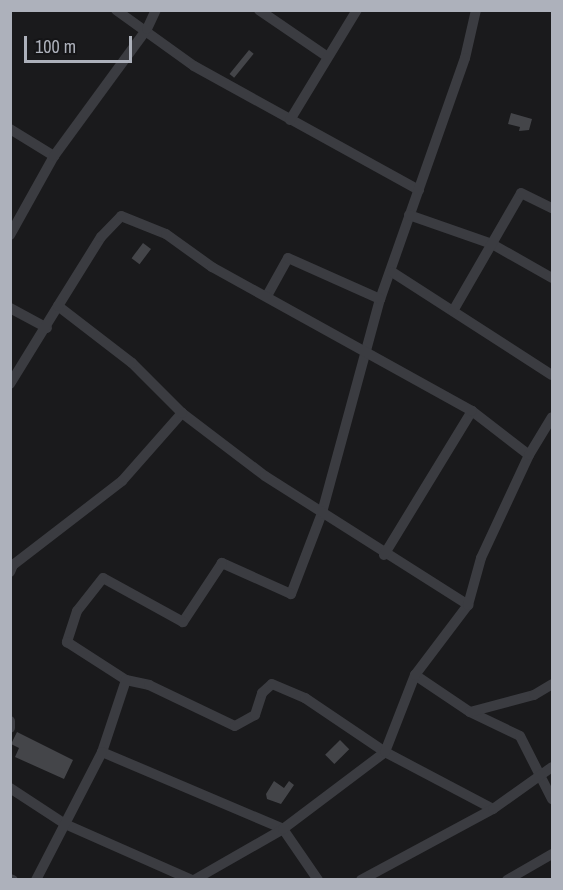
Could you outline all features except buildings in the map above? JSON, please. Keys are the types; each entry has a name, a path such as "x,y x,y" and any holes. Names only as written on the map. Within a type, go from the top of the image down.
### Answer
{"street":[{"path":"116,10 147,29 194,66 419,190"},
{"path":"10,235 54,156 147,29 156,10"},
{"path":"259,10 328,57"},
{"path":"290,120 357,10"},
{"path":"476,10 465,58 392,272 380,299 322,513 291,594 222,563 183,622 103,578 77,611 67,642 126,680 149,686 235,726 255,715 262,693 272,684 305,698 385,752 493,809"},
{"path":"10,129 54,156"},
{"path":"453,311 521,194 552,208"},
{"path":"410,215 492,244 552,278"},
{"path":"10,384 47,328 101,237 121,216 166,234 212,267 268,294 364,354 472,411 529,455"},
{"path":"268,294 288,258 380,299"},
{"path":"392,272 552,375"},
{"path":"58,306 132,363 182,413 212,438 384,555 468,605"},
{"path":"10,308 47,328"},
{"path":"384,555 472,411"},
{"path":"10,572 13,565 122,481 182,413"},
{"path":"10,788 65,824 193,879 283,829 385,752 415,675 468,605 481,558 529,455 552,417"},
{"path":"415,675 470,712 520,736 538,777 552,799"},
{"path":"36,879 102,752 126,680"},
{"path":"470,712 534,695 552,684"},
{"path":"10,721 10,728"},
{"path":"102,752 283,829 318,879"},
{"path":"361,879 493,809 552,767"},
{"path":"507,879 552,854"}]}
